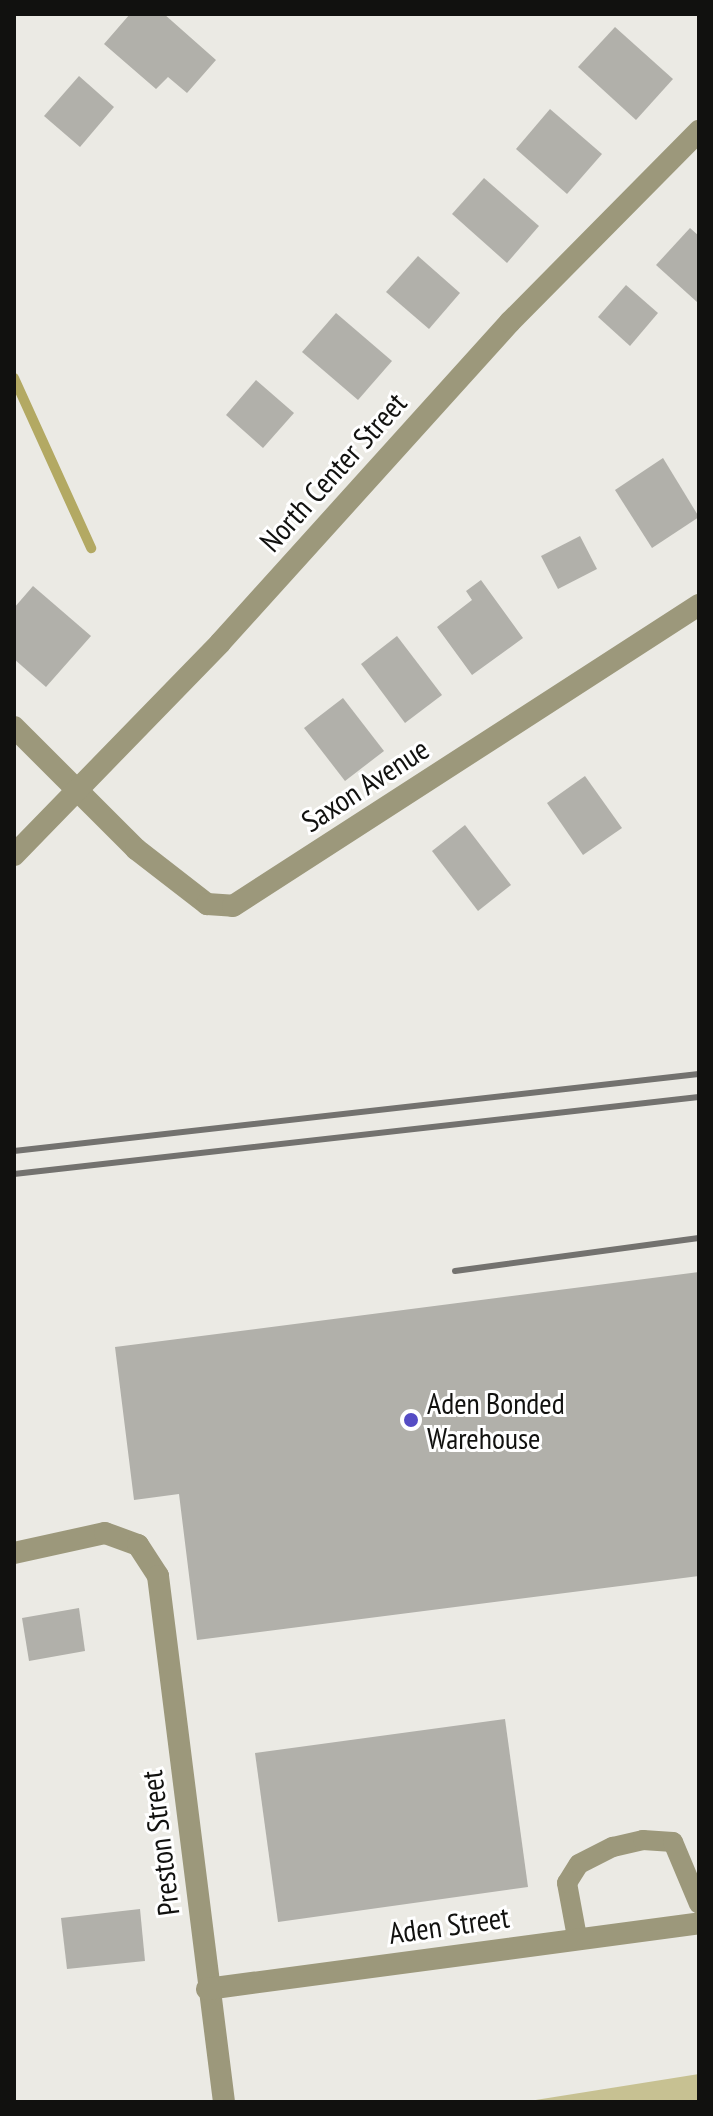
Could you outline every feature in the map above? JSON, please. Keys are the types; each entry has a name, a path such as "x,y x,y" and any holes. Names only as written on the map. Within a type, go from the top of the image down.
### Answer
{"street":[{"name":"North Center Street","path":"14,855 220,643 510,322 699,131"},
{"name":"Saxon Avenue","path":"14,727 136,849 207,904 233,906 699,605"},
{"name":"Preston Street","path":"14,1553 105,1533 138,1545 158,1576 207,1989 224,2102"},
{"name":"Aden Street","path":"207,1989 699,1923"}],"lane":[{"path":"577,1937 567,1883 579,1864 613,1847 643,1840 673,1842 699,1904"}],"shaded area":[{"path":"699,2074 699,2102 523,2102"}],"building":[{"path":"130,14 164,14 216,60 187,93 168,77 156,89 104,44"},
{"path":"615,27 673,79 636,120 578,67"},
{"path":"79,76 114,107 80,147 44,116"},
{"path":"550,109 602,154 567,194 516,149"},
{"path":"484,178 539,226 507,263 452,214"},
{"path":"690,228 699,236 697,302 656,265"},
{"path":"418,256 460,293 429,329 386,292"},
{"path":"626,285 658,313 630,346 598,317"},
{"path":"336,313 392,361 358,400 302,352"},
{"path":"256,380 294,413 263,448 226,415"},
{"path":"663,458 699,517 652,548 615,490"},
{"path":"580,536 597,569 558,589 541,556"},
{"path":"481,580 523,638 472,675 437,627 472,600 466,591"},
{"path":"33,586 91,636 46,687 14,659 14,608"},
{"path":"397,636 442,695 405,723 361,664"},
{"path":"343,698 384,751 345,781 304,728"},
{"path":"585,776 622,828 583,855 547,803"},
{"path":"465,825 511,885 478,911 432,851"},
{"name":"Aden Bonded Warehouse","path":"699,1272 699,1576 197,1640 179,1494 134,1500 115,1347"},
{"path":"79,1608 85,1651 29,1661 22,1618"},
{"path":"505,1719 528,1887 278,1922 255,1753"},
{"path":"140,1909 145,1961 67,1969 61,1918"}],"waterway":[{"path":"14,378 91,548"}],"railway":[{"path":"14,1151 699,1074"},
{"path":"14,1174 699,1097"},
{"path":"455,1271 699,1238"}],"place":[{"name":"Aden Bonded Warehouse","path":"411,1420"}]}
